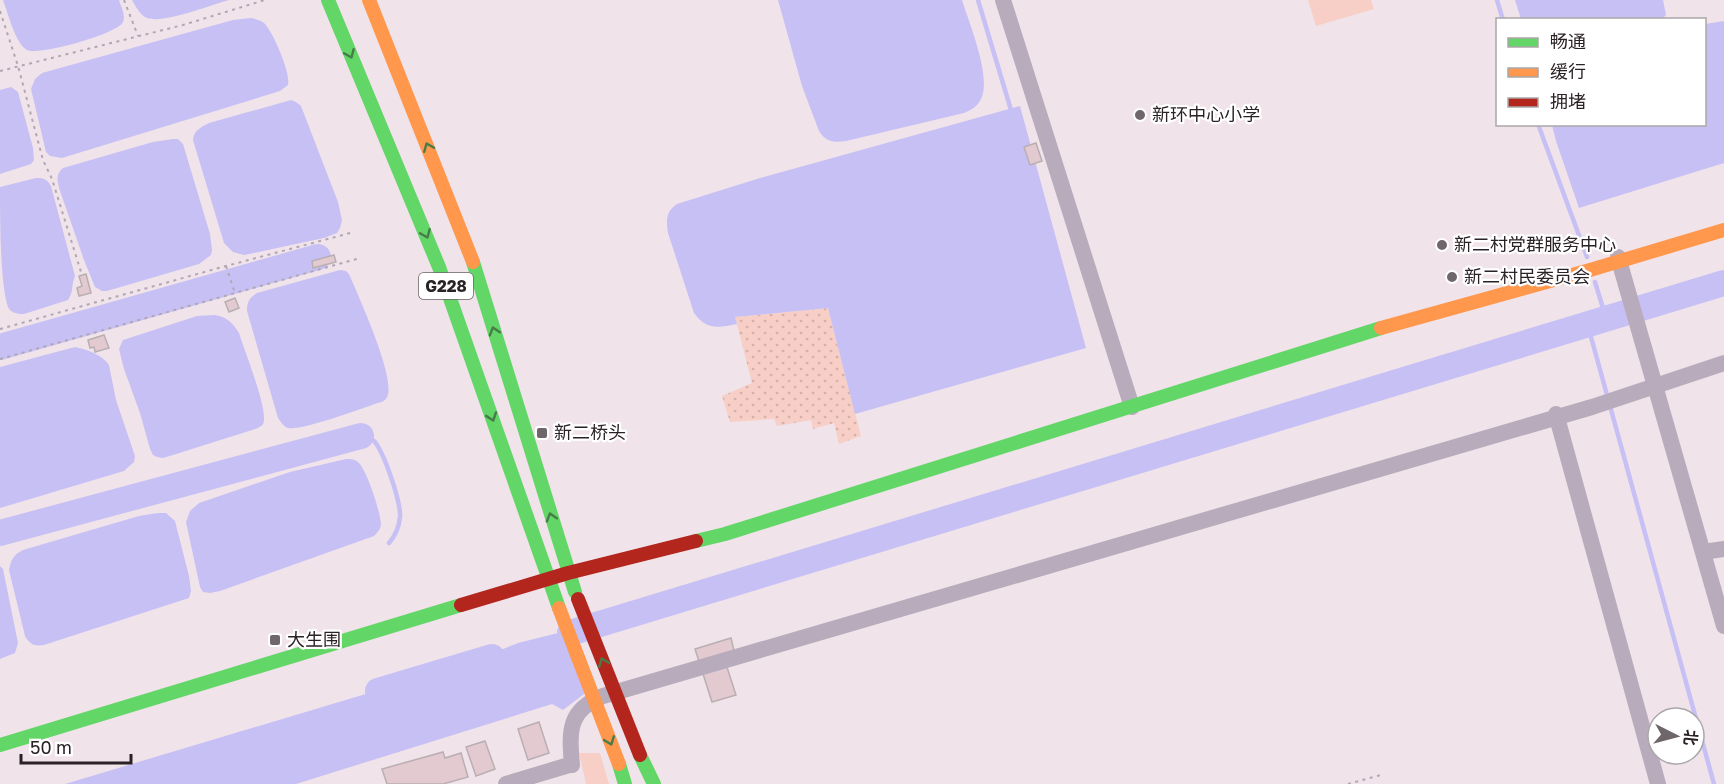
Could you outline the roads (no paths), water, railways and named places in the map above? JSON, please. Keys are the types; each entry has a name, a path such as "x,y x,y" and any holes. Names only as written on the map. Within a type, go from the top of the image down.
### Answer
{"main road":[{"name":"G228","path":"328,0 440,267 548,579 626,784"},
{"name":"G228","path":"369,0 471,255 568,573 640,755 654,784"},
{"path":"0,745 568,573 725,534 1413,318 1590,270 1724,230"}],"street":[{"path":"1003,0 1132,407"},
{"path":"1618,257 1724,626"},
{"path":"506,784 571,765 571,734 577,715 582,707 603,696 1592,407 1724,363"},
{"path":"1556,414 1658,784"},
{"path":"1703,552 1724,549"}],"waterway":[{"path":"978,0 1011,110"},
{"path":"1497,0 1502,18"},
{"path":"1539,126 1587,257"},
{"path":"0,347 318,257"},
{"path":"1595,282 1606,318"},
{"path":"570,633 1724,283"},
{"path":"1588,326 1714,784"},
{"path":"361,436 371,439 378,447 398,500 399,524 389,543"},
{"path":"0,533 361,436"},
{"path":"378,691 492,657"}],"place":[{"name":"新环中心小学","path":"1140,115"},
{"name":"新二村党群服务中心","path":"1442,245"},
{"name":"新二村民委员会","path":"1452,277"},
{"name":"新二桥头","path":"542,433"},
{"name":"大生围","path":"275,640"}]}
